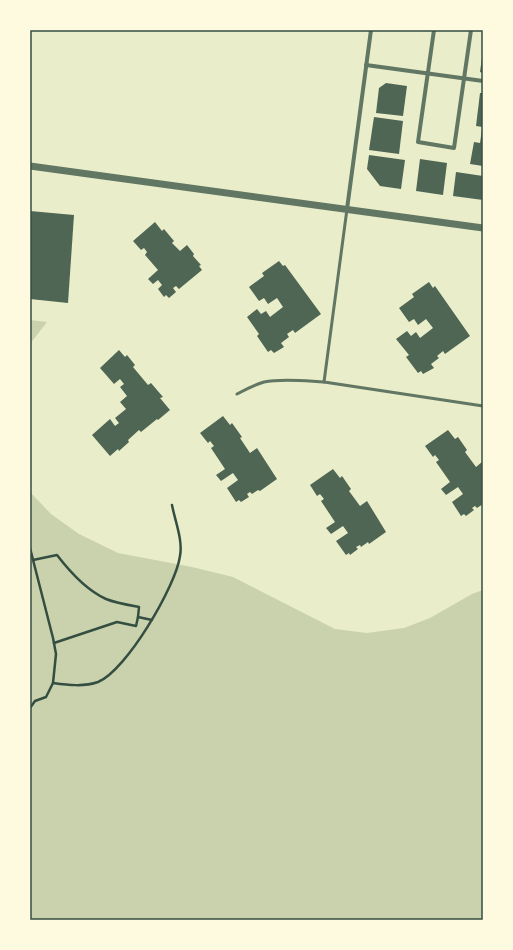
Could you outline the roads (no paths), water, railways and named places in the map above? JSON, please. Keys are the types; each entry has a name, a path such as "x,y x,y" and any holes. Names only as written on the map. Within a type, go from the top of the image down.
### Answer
{"street":[{"path":"347,209 371,30"},
{"path":"434,30 418,142 454,148 471,30"},
{"path":"366,65 483,81"},
{"path":"30,166 483,228"}],"lane":[{"path":"324,382 347,209"},
{"path":"237,394 265,382 294,380 324,382 483,406"}]}
